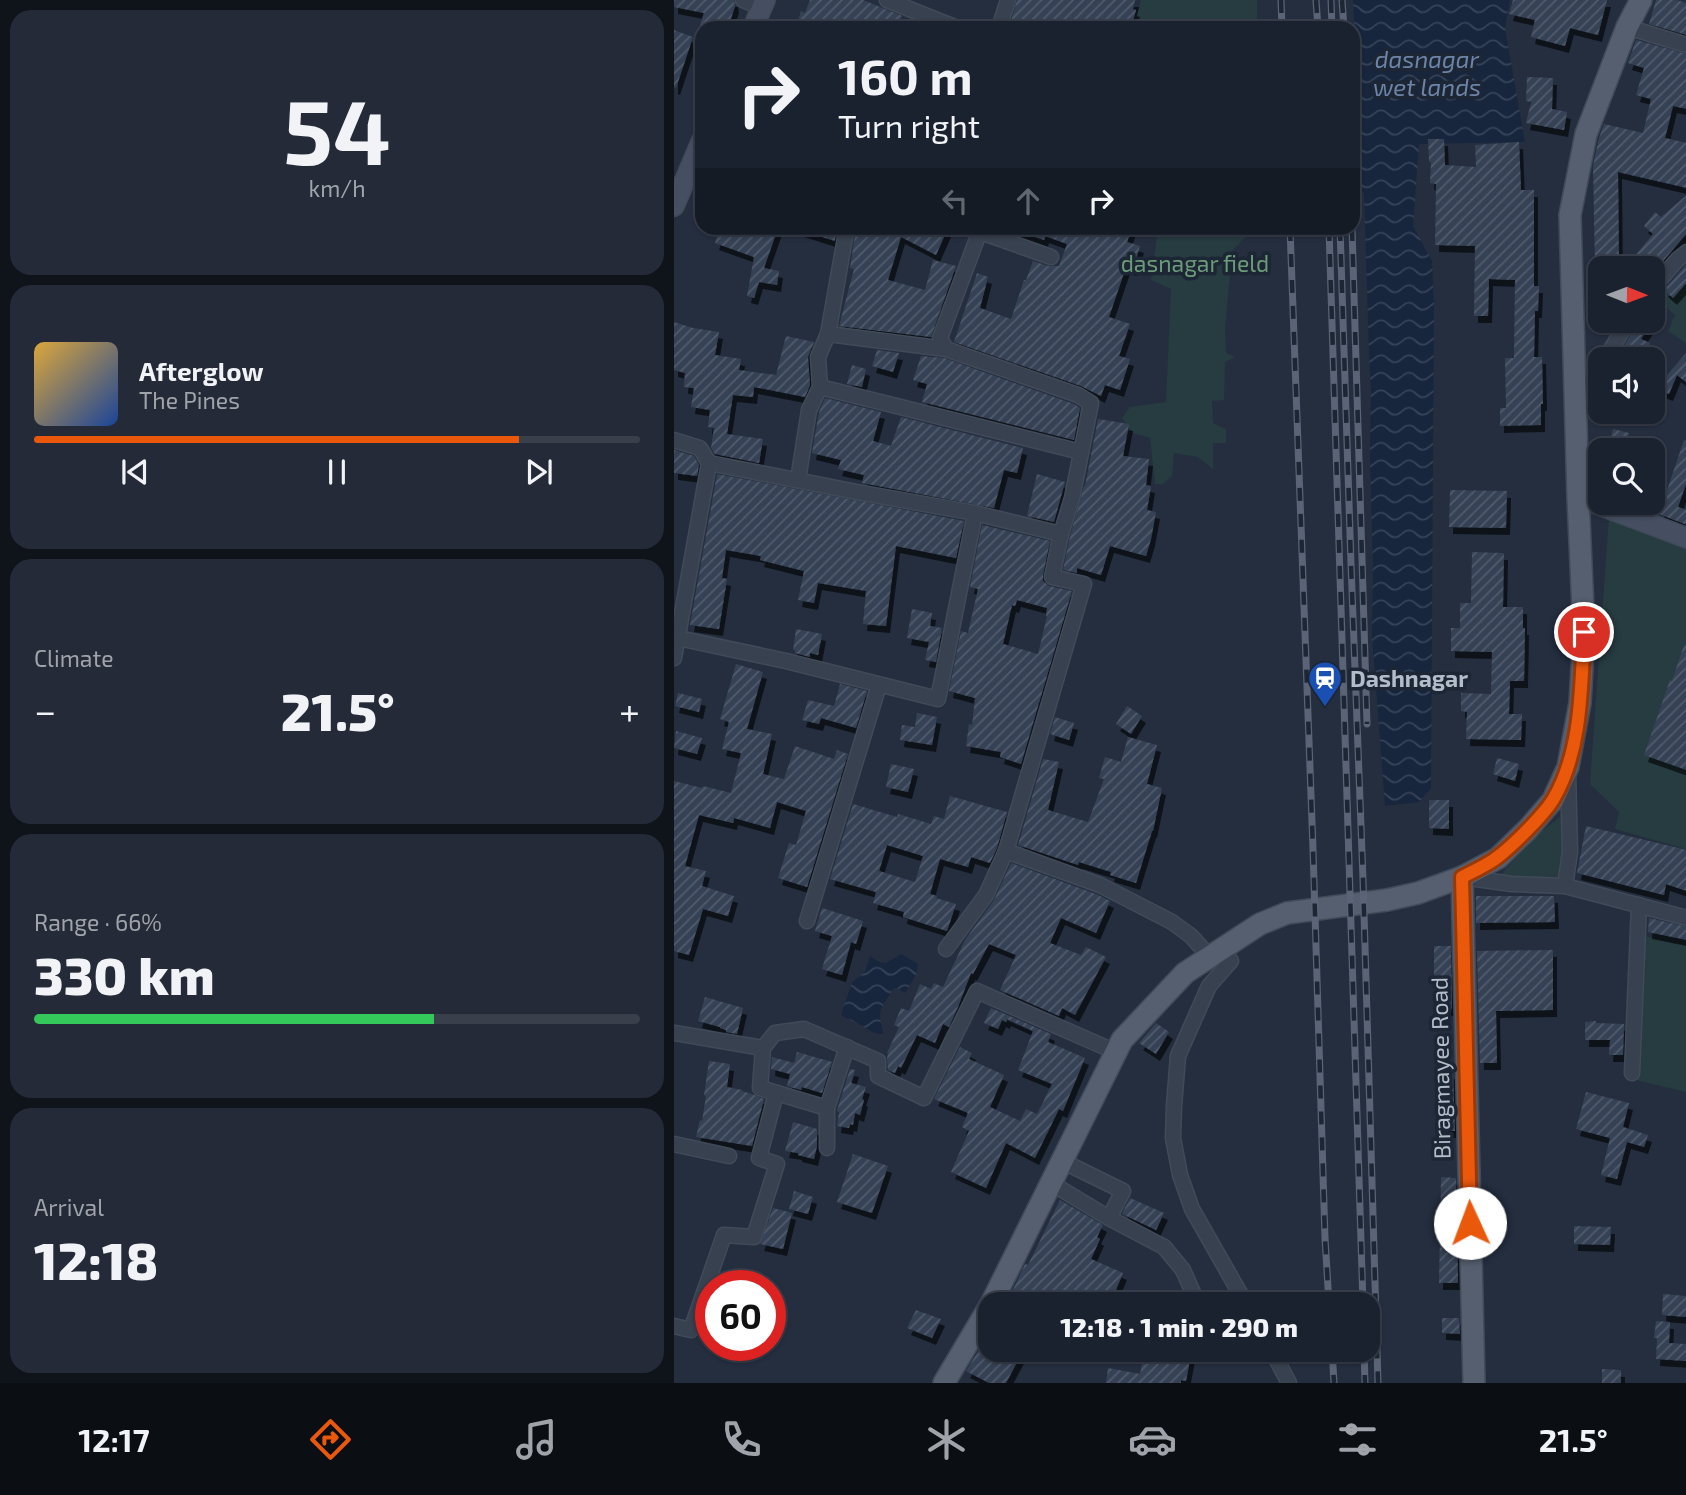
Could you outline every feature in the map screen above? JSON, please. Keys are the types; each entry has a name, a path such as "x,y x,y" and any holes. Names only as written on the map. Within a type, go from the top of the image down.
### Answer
{"main road":[{"path":"997,1292 1122,1040 1185,973 1220,959 1260,924 1287,913 1397,898 1462,877 1498,858 1553,800 1568,767 1580,703 1584,632 1570,215 1586,134 1627,27 1641,0"},
{"name":"Biragmayee Road","path":"1462,877 1474,1383"},
{"path":"944,1383 978,1326"}],"street":[{"path":"743,0 763,4 756,21"},
{"path":"887,0 940,21"},
{"path":"1001,21 1008,0"},
{"path":"1627,27 1686,45"},
{"path":"674,206 695,156"},
{"path":"798,480 809,410 820,387 818,357 828,334 845,235"},
{"path":"946,349 939,338 974,235"},
{"path":"992,235 1051,257"},
{"path":"1665,274 1686,252"},
{"path":"828,334 946,349 1091,403 1072,498 1052,577 1084,584 1006,851 986,895 946,949"},
{"path":"1575,403 1588,384"},
{"path":"820,387 1081,452"},
{"path":"674,440 700,448 709,463 674,658"},
{"path":"709,463 976,513 1061,534"},
{"path":"1578,497 1686,538"},
{"path":"678,638 938,699 976,513"},
{"path":"807,921 879,685"},
{"path":"1565,886 1570,852 1568,767"},
{"path":"1006,851 1100,885 1172,922 1220,959 1178,1056 1173,1138 1180,1174 1192,1209 1239,1292"},
{"path":"1462,877 1512,884 1565,886 1686,918"},
{"path":"1632,1073 1639,905"},
{"path":"827,1108 760,1088 763,1048 775,1033 804,1029 847,1047 878,1061 878,1076 924,1098 977,991 1116,1052"},
{"path":"674,1033 763,1048"},
{"path":"827,1148 827,1108 847,1047"},
{"path":"674,1326 692,1330 724,1235 754,1237 777,1164 759,1158 776,1093"},
{"path":"674,1144 729,1156"},
{"path":"1062,1161 1123,1191 1109,1218"},
{"path":"1051,1184 1164,1247 1183,1270 1193,1292"},
{"path":"1278,1362 1289,1383"}],"green space":[{"path":"1141,0 1257,0 1257,21 1136,21"},
{"name":"dasnagar field","path":"1247,235 1232,251 1225,329 1226,353 1235,357 1225,362 1224,400 1212,401 1213,423 1226,429 1226,443 1213,443 1213,469 1198,457 1174,453 1172,476 1163,484 1155,484 1150,438 1133,433 1122,418 1130,407 1166,402 1171,289 1151,280 1157,236"},
{"path":"1686,264 1686,343 1668,331 1675,315 1665,306 1665,290"},
{"path":"1609,517 1686,548 1686,849 1615,829 1619,812 1590,784"},
{"path":"1567,811 1558,881 1499,877 1532,839"},
{"path":"1644,936 1686,945 1686,1092 1636,1080"}],"water":[{"name":"dasnagar wet lands","path":"1353,0 1510,0 1505,28 1525,142 1419,144 1413,226 1432,261 1434,305 1431,788 1419,802 1385,806 1372,636 1371,391 1364,194 1360,188 1360,21 1354,21"},
{"path":"901,954 918,964 916,975 905,993 897,988 893,989 883,1006 880,1016 883,1034 873,1032 841,1015 852,982 865,972 870,956 886,963"}],"building":[{"path":"674,0 734,0 735,6 730,21 701,21 704,13 674,7"},
{"path":"810,0 863,0 902,16 900,21 798,21 801,11 805,13"},
{"path":"1017,0 1135,0 1133,21 1011,21"},
{"path":"1513,0 1607,0 1598,35 1570,28 1565,46 1531,37 1535,20 1509,14"},
{"path":"1656,0 1687,3 1687,35 1649,24"},
{"path":"674,30 693,37 676,88 674,87"},
{"path":"1636,40 1687,54 1687,109 1673,106 1665,138 1687,143 1687,188 1618,172 1619,256 1595,256 1593,166 1604,124 1643,133 1651,99 1636,95 1644,68 1628,63"},
{"path":"1527,77 1553,78 1552,109 1567,112 1564,130 1526,123 1531,102 1526,101"},
{"path":"1428,139 1444,139 1445,165 1476,167 1475,145 1519,142 1521,190 1534,190 1534,286 1539,286 1538,311 1535,311 1534,357 1542,357 1541,425 1500,426 1500,408 1506,408 1505,358 1514,358 1515,280 1489,279 1488,316 1474,316 1475,246 1435,245 1436,184 1430,183"},
{"path":"1687,195 1687,233 1665,259 1665,256 1635,256 1653,234 1644,226 1655,212 1661,217"},
{"path":"718,235 776,235 764,268 779,271 777,285 759,282 754,298 747,296 754,257 715,243"},
{"path":"816,235 835,235 835,241"},
{"path":"855,235 945,235 936,255 901,237 888,280 925,290 933,260 956,266 931,337 839,326 854,269 850,268"},
{"path":"1029,235 1130,235 1127,242 1140,246 1133,269 1126,267 1109,317 1130,324 1119,356 1130,359 1120,390 1105,385 1101,396 1081,386 954,342 977,273 988,277 980,308 1011,319 1033,261 1059,266 1067,244 1045,236 1044,240"},
{"path":"1685,266 1687,267 1687,282 1673,298 1665,289"},
{"path":"674,322 719,332 715,355 741,359 739,370 776,375 786,336 814,342 808,357 810,385 805,397 754,387 753,397 733,395 727,434 763,439 759,463 715,454 711,448 714,428 708,427 710,410 691,407 694,388 684,387 685,373 674,370"},
{"path":"1632,333 1645,333 1641,339 1650,343 1649,347 1623,347"},
{"path":"877,350 899,353 893,372 872,366"},
{"path":"1687,352 1687,383 1677,375 1669,394 1665,393 1665,377"},
{"path":"921,356 944,358 1074,404 1080,408 1074,440 922,402 927,384 913,380"},
{"path":"852,365 866,369 862,387 847,384"},
{"path":"825,398 881,412 873,441 891,446 901,417 1023,448 1017,473 1004,470 994,508 862,483 864,475 838,469 841,460 812,453 819,412"},
{"path":"1098,419 1129,424 1123,456 1149,459 1146,485 1151,486 1147,510 1156,512 1146,556 1110,546 1101,575 1077,568 1077,573 1063,570 1085,486"},
{"path":"1613,429 1629,433 1628,438 1610,438"},
{"path":"1684,440 1687,441 1687,481 1678,507 1687,510 1687,525 1662,515 1665,515 1665,496"},
{"path":"674,450 694,456 699,465 697,476 674,473"},
{"path":"717,474 964,521 956,558 896,546 886,626 863,624 866,591 818,583 814,603 798,600 804,571 760,560 761,556 726,550 722,578 727,579 719,629 690,625"},
{"path":"1037,474 1065,482 1054,522 1027,516"},
{"path":"1450,490 1507,491 1506,528 1449,527"},
{"path":"982,525 1050,541 1043,581 1049,586 1072,591 1021,764 1000,757 1001,752 966,746 975,698 949,691 961,631 968,633 978,589 970,587","holes":["1017,600 1047,608 1038,654 1003,644 1012,605 1015,606"]},
{"path":"1472,552 1504,553 1503,607 1523,607 1524,681 1510,681 1509,714 1522,714 1521,740 1466,739 1467,712 1461,711 1461,693 1491,694 1492,652 1451,651 1451,628 1460,628 1460,603 1471,603"},
{"path":"912,609 932,613 930,626 942,628 936,662 925,660 929,642 907,638"},
{"path":"796,629 822,634 818,655 810,653 810,657 795,653 793,650"},
{"path":"1684,645 1687,645 1687,770 1644,755"},
{"path":"736,664 763,672 747,729 772,734 763,774 784,779 795,746 834,759 837,750 848,754 807,887 778,878 789,843 796,845 806,811 777,802 770,828 734,818 733,823 699,815 685,866 706,871 702,886 734,896 728,916 703,909 689,955 674,951 674,781 731,793 741,753 722,749 729,722 720,719"},
{"path":"840,684 867,691 856,728 821,718 819,724 802,720 808,700 834,706"},
{"path":"678,693 702,699 699,712 675,706"},
{"path":"1127,706 1142,716 1131,734 1116,724"},
{"path":"917,713 937,717 932,745 900,740 902,725 915,727"},
{"path":"1055,717 1074,723 1069,740 1050,734"},
{"path":"676,731 702,738 697,754 674,748"},
{"path":"1128,737 1157,745 1147,784 1162,788 1153,831 1136,883 1110,875 1111,872 1079,862 1078,865 1018,845 1043,759 1059,762 1048,810 1088,822 1104,779 1099,778 1105,757 1121,762"},
{"path":"1497,758 1519,764 1515,781 1493,774"},
{"path":"891,764 914,769 908,792 886,787"},
{"path":"950,796 1007,812 990,863 971,857 968,867 940,859 930,894 956,904 947,931 903,917 904,912 873,903 876,892 830,879 853,804 931,824 934,816 944,819","holes":["887,845 923,856 915,882 879,871"]},
{"path":"1429,800 1449,800 1449,829 1429,828"},
{"path":"1586,826 1687,850 1687,891 1666,884 1664,895 1577,873"},
{"path":"1011,863 1110,901 1096,933 1061,918 1050,943 1081,955 1086,947 1106,957 1075,1015 1062,1008 1059,1016 1000,990 1016,955 989,944 973,974 971,973 949,1027 943,1024 935,1043 917,1035 901,1068 898,1066 895,1073 888,1070 887,1053 899,1027 894,1025 901,1008 909,1011 920,984 931,989 934,983 943,987 965,940 994,900"},
{"path":"1476,896 1554,896 1555,922 1476,923"},
{"path":"822,908 863,921 856,944 851,942 842,975 822,969 832,936 815,931"},
{"path":"1649,918 1687,927 1687,940 1648,932"},
{"path":"1434,946 1451,946 1452,1009 1434,1009"},
{"path":"1553,950 1553,1010 1496,1011 1497,1063 1480,1063 1477,951"},
{"path":"705,997 743,1008 737,1034 698,1021"},
{"path":"991,1008 1051,1034 1048,1042 1085,1058 1063,1111 1059,1109 1035,1158 1006,1143 986,1188 951,1172 969,1131 962,1127 968,1113 934,1099 960,1047 972,1053 969,1059 1004,1075 990,1107 1020,1121 1026,1109 1037,1114 1052,1084 1018,1070 1033,1031 1007,1019 1006,1022 1002,1020 998,1029 984,1023"},
{"path":"1585,1022 1624,1024 1623,1055 1609,1055 1610,1040 1585,1040"},
{"path":"1156,1023 1169,1032 1156,1054 1139,1043"},
{"path":"797,1052 832,1062 822,1093 787,1086 790,1074 771,1069 772,1057 794,1063"},
{"path":"709,1061 730,1064 727,1087 764,1099 752,1146 696,1137 700,1120 702,1121"},
{"path":"850,1069 855,1070 851,1083 866,1087 860,1115 855,1113 853,1125 850,1124 849,1128 837,1126 837,1110"},
{"path":"1441,1072 1453,1072 1455,1131 1442,1131"},
{"path":"1586,1092 1629,1103 1623,1127 1648,1135 1644,1147 1627,1142 1617,1179 1601,1175 1610,1138 1576,1129"},
{"path":"793,1122 817,1129 814,1159 785,1151"},
{"path":"853,1154 888,1166 872,1213 837,1202"},
{"path":"1441,1177 1456,1178 1458,1283 1439,1283"},
{"path":"794,1191 813,1197 808,1214 789,1209"},
{"path":"1130,1198 1164,1213 1156,1230 1122,1214"},
{"path":"1060,1200 1103,1225 1091,1259 1123,1273 1115,1292 1012,1292 1025,1264 1028,1265"},
{"path":"773,1208 792,1213 783,1249 760,1244"},
{"path":"1574,1226 1611,1227 1610,1245 1574,1244"},
{"path":"1663,1294 1687,1296 1687,1317 1662,1315"},
{"path":"916,1310 941,1319 932,1338 907,1328"},
{"path":"1442,1318 1459,1318 1460,1334 1442,1333"},
{"path":"1656,1321 1670,1322 1669,1343 1687,1344 1687,1361 1656,1359"},
{"path":"978,1351 978,1362 1017,1362 1006,1383 989,1383 966,1371"},
{"path":"1142,1362 1190,1362 1186,1381 1181,1380 1181,1383 1106,1383 1108,1368 1140,1374"},
{"path":"1602,1369 1621,1370 1621,1383 1602,1383"}],"railway":[{"path":"1281,0 1282,21"},
{"path":"1316,0 1318,21"},
{"path":"1331,0 1332,21"},
{"path":"1342,0 1344,21"},
{"path":"1290,235 1328,1292"},
{"path":"1329,235 1363,1292"},
{"path":"1340,235 1378,1383"},
{"path":"1352,235 1367,724"},
{"path":"1333,1362 1334,1383"},
{"path":"1364,1362 1365,1383"}],"place":[{"name":"Dashnagar","path":"1325,708"}],"route":[{"path":"1470,1223 1462,877 1498,858 1553,800 1568,767 1580,703 1584,632"}]}
